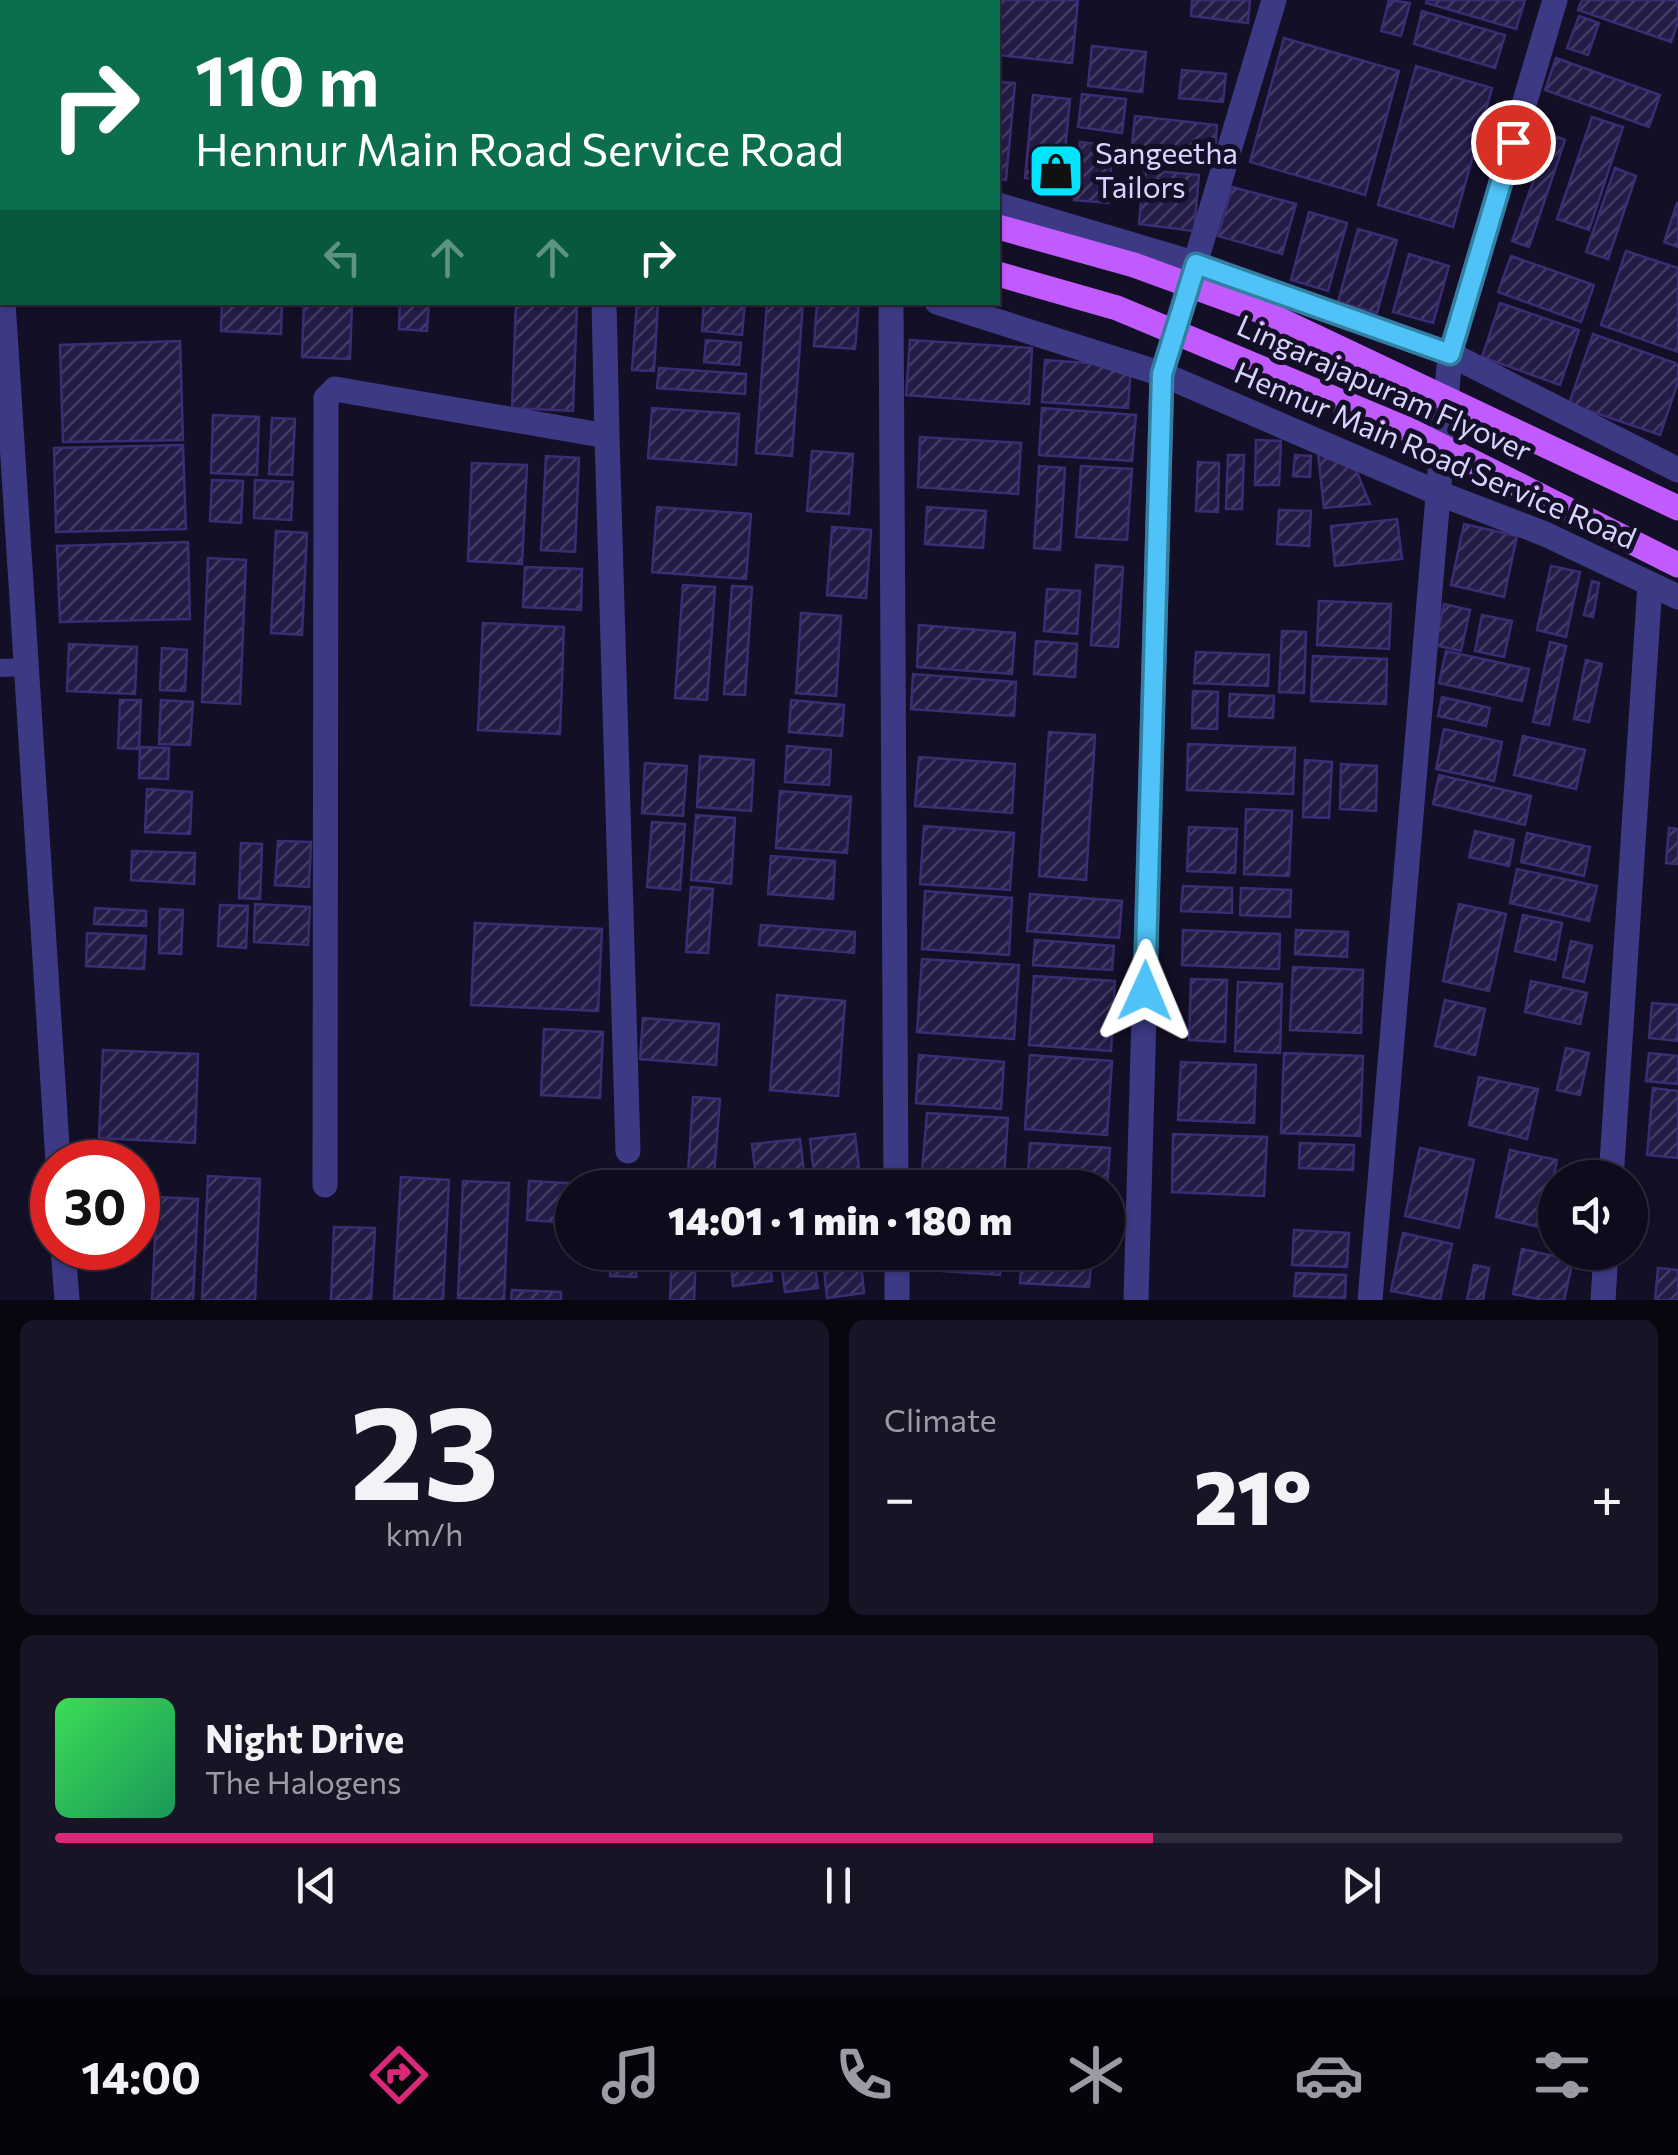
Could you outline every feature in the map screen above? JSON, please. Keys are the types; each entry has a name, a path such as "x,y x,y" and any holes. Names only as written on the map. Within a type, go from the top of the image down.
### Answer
{"main road":[{"name":"Lingarajapuram Flyover","path":"1000,228 1134,265 1263,312 1678,508"},
{"name":"Lingarajapuram Flyover","path":"1000,275 1117,308 1409,430 1678,566"}],"street":[{"path":"1136,1300 1162,374 1274,0"},
{"path":"1370,1300 1450,354 1555,0"},
{"path":"1000,206 1196,264 1450,354 1678,470"},
{"path":"3,305 13,667 56,1140"},
{"path":"604,305 628,1151"},
{"path":"892,305 896,1170"},
{"name":"Hennur Main Road Service Road","path":"946,305 1162,374 1438,494 1545,534 1678,597"},
{"path":"325,1186 326,398 338,389 607,436"},
{"path":"1612,1160 1650,584"},
{"path":"65,1270 67,1300"},
{"path":"897,1270 897,1300"},
{"path":"1603,1300 1605,1270"}],"building":[{"path":"1000,0 1078,0 1072,63 1000,55"},
{"path":"1192,0 1250,0 1248,23 1191,16"},
{"path":"1389,0 1410,3 1401,36 1381,31"},
{"path":"1525,0 1516,29 1426,3"},
{"path":"1582,0 1678,0 1678,22 1671,42 1578,10"},
{"path":"1422,11 1505,35 1495,68 1414,44"},
{"path":"1579,16 1599,23 1588,55 1567,48"},
{"path":"1284,38 1399,71 1365,195 1250,162"},
{"path":"1092,46 1146,52 1142,92 1088,86"},
{"path":"1556,58 1660,95 1649,127 1545,90"},
{"path":"1416,66 1492,88 1453,227 1378,205"},
{"path":"1182,70 1226,74 1223,102 1179,98"},
{"path":"1000,82 1015,83 1006,180 1000,179"},
{"path":"1082,94 1126,99 1122,133 1078,127"},
{"path":"1033,95 1070,99 1062,182 1025,178"},
{"path":"1135,116 1217,125 1215,155 1132,146"},
{"path":"1592,117 1623,127 1589,230 1557,219"},
{"path":"1550,134 1565,140 1529,247 1512,241"},
{"path":"1080,142 1113,146 1108,203 1074,200"},
{"path":"1615,168 1636,176 1608,259 1586,252"},
{"path":"1144,170 1199,175 1194,231 1139,224"},
{"path":"1232,187 1296,204 1282,254 1218,236"},
{"path":"1678,203 1678,247 1664,242"},
{"path":"1309,212 1347,223 1328,291 1291,280"},
{"path":"1358,229 1397,240 1377,313 1338,302"},
{"path":"1626,251 1678,268 1678,352 1601,325"},
{"path":"1409,254 1449,266 1433,323 1393,312"},
{"path":"1511,256 1594,285 1581,322 1498,292"},
{"path":"1500,303 1579,330 1560,385 1482,357"},
{"path":"222,305 282,305 281,334 221,331"},
{"path":"304,305 352,305 350,359 302,357"},
{"path":"400,305 429,305 427,331 399,329"},
{"path":"516,305 577,305 573,411 512,408"},
{"path":"637,305 658,305 654,371 632,370"},
{"path":"704,305 745,305 742,335 702,331"},
{"path":"767,305 803,305 792,456 756,453"},
{"path":"817,305 859,305 855,349 814,346"},
{"path":"1593,334 1678,364 1678,382 1660,435 1569,404"},
{"path":"706,340 741,343 739,365 704,362"},
{"path":"910,340 1032,348 1029,404 906,395"},
{"path":"180,341 183,440 63,442 60,345"},
{"path":"1045,360 1131,366 1128,408 1042,402"},
{"path":"659,368 746,374 745,394 657,388"},
{"path":"652,408 739,414 736,465 648,458"},
{"path":"1042,408 1136,415 1132,461 1039,455"},
{"path":"213,415 259,417 257,475 211,473"},
{"path":"272,418 295,419 292,475 269,474"},
{"path":"920,437 1021,443 1018,494 918,487"},
{"path":"1256,440 1281,441 1279,485 1255,485"},
{"path":"183,445 186,529 56,532 54,448"},
{"path":"812,451 853,454 849,514 807,511"},
{"path":"1318,454 1356,470 1370,504 1324,508"},
{"path":"1228,455 1244,455 1242,509 1226,509"},
{"path":"1295,455 1311,456 1310,477 1293,476"},
{"path":"546,456 579,458 575,552 541,550"},
{"path":"1198,462 1219,463 1218,512 1196,511"},
{"path":"472,463 527,465 522,564 468,561"},
{"path":"1039,466 1065,468 1060,550 1034,548"},
{"path":"1081,466 1132,469 1127,540 1076,537"},
{"path":"212,480 243,481 241,523 210,521"},
{"path":"255,480 293,482 291,520 254,518"},
{"path":"657,507 751,514 746,579 652,572"},
{"path":"927,507 986,511 983,548 925,544"},
{"path":"1279,510 1311,511 1309,546 1277,544"},
{"path":"1397,519 1402,559 1335,566 1331,526"},
{"path":"1464,524 1517,536 1504,597 1451,585"},
{"path":"832,527 871,530 866,598 827,595"},
{"path":"276,531 307,533 302,635 271,633"},
{"path":"188,542 190,619 60,622 57,546"},
{"path":"208,558 246,560 240,704 202,702"},
{"path":"1096,565 1123,567 1118,647 1091,645"},
{"path":"1551,566 1580,572 1566,637 1537,630"},
{"path":"525,567 582,569 581,610 523,607"},
{"path":"1592,581 1599,583 1593,617 1584,615"},
{"path":"683,585 715,587 707,700 675,698"},
{"path":"732,586 752,587 745,695 724,694"},
{"path":"1047,589 1080,591 1077,634 1044,631"},
{"path":"1319,601 1391,604 1389,649 1317,645"},
{"path":"1444,604 1470,610 1461,651 1435,645"},
{"path":"801,613 841,616 836,696 796,693"},
{"path":"1482,615 1512,621 1504,657 1475,651"},
{"path":"483,623 564,627 560,734 478,730"},
{"path":"919,625 1015,633 1012,674 917,667"},
{"path":"1282,631 1306,632 1304,693 1279,692"},
{"path":"1036,641 1077,644 1075,677 1034,674"},
{"path":"1550,642 1566,646 1549,725 1533,722"},
{"path":"69,644 137,647 135,694 67,691"},
{"path":"162,648 187,650 185,691 160,690"},
{"path":"1446,651 1529,669 1522,701 1439,683"},
{"path":"1196,652 1269,655 1268,686 1194,683"},
{"path":"1313,656 1387,659 1386,704 1311,701"},
{"path":"1586,660 1602,664 1589,722 1574,719"},
{"path":"913,674 1016,682 1014,716 911,709"},
{"path":"1193,691 1218,692 1217,729 1192,728"},
{"path":"1230,694 1274,696 1273,718 1229,716"},
{"path":"1442,697 1490,708 1486,726 1438,716"},
{"path":"120,700 141,700 139,749 118,748"},
{"path":"161,700 193,702 190,745 159,744"},
{"path":"791,700 844,705 842,736 789,732"},
{"path":"1444,729 1502,742 1494,781 1436,769"},
{"path":"1049,732 1095,735 1086,880 1039,876"},
{"path":"1523,736 1585,750 1576,789 1514,775"},
{"path":"1188,744 1295,748 1293,794 1187,790"},
{"path":"787,746 831,750 829,785 785,782"},
{"path":"140,747 169,748 168,779 139,778"},
{"path":"700,756 754,760 751,811 697,807"},
{"path":"919,757 1015,764 1012,813 915,806"},
{"path":"1305,760 1332,762 1329,818 1303,817"},
{"path":"645,763 687,766 683,816 642,813"},
{"path":"1341,764 1377,766 1376,811 1340,809"},
{"path":"1439,775 1531,796 1525,825 1433,804"},
{"path":"147,789 192,792 190,834 145,832"},
{"path":"780,791 851,797 847,853 776,848"},
{"path":"1246,809 1292,811 1289,876 1244,874"},
{"path":"696,815 735,818 731,884 691,880"},
{"path":"652,822 685,824 680,890 647,887"},
{"path":"924,826 1014,833 1010,890 920,884"},
{"path":"1189,827 1237,829 1235,873 1187,871"},
{"path":"1669,828 1678,829 1678,864 1666,863"},
{"path":"1475,831 1514,840 1509,866 1469,857"},
{"path":"1527,833 1590,847 1584,876 1521,862"},
{"path":"278,841 311,842 309,887 275,885"},
{"path":"241,843 262,844 260,899 239,898"},
{"path":"132,851 195,853 194,884 131,880"},
{"path":"771,856 835,861 833,899 768,894"},
{"path":"1517,869 1597,886 1589,921 1510,903"},
{"path":"1183,886 1232,888 1232,913 1181,911"},
{"path":"691,887 713,889 708,953 686,952"},
{"path":"1241,888 1291,890 1290,917 1240,915"},
{"path":"925,891 1012,898 1009,955 922,949"},
{"path":"1030,894 1122,901 1119,938 1027,931"},
{"path":"255,904 310,907 308,945 254,942"},
{"path":"1459,904 1506,914 1489,991 1443,981"},
{"path":"220,905 248,906 246,948 218,946"},
{"path":"95,908 146,911 146,926 94,924"},
{"path":"160,909 183,910 181,954 159,953"},
{"path":"1523,915 1562,923 1555,960 1515,951"},
{"path":"475,923 602,929 598,1011 471,1005"},
{"path":"761,925 855,932 854,953 759,945"},
{"path":"1183,930 1280,934 1279,969 1182,965"},
{"path":"1296,930 1348,932 1347,957 1295,954"},
{"path":"87,933 146,936 144,969 86,966"},
{"path":"1035,940 1114,946 1112,970 1033,965"},
{"path":"1571,941 1592,946 1584,982 1563,977"},
{"path":"922,959 1019,965 1014,1039 917,1032"},
{"path":"1293,967 1363,970 1361,1033 1290,1030"},
{"path":"1034,976 1115,981 1111,1051 1029,1045"},
{"path":"1191,979 1227,980 1225,1042 1189,1040"},
{"path":"1531,981 1587,993 1580,1024 1525,1012"},
{"path":"1238,982 1282,984 1280,1053 1235,1051"},
{"path":"777,995 845,1001 838,1096 770,1090"},
{"path":"1445,1000 1485,1009 1475,1055 1435,1046"},
{"path":"1652,1003 1678,1005 1678,1041 1649,1038"},
{"path":"643,1018 719,1024 716,1065 640,1059"},
{"path":"544,1029 603,1032 600,1098 541,1095"},
{"path":"1566,1048 1589,1053 1580,1095 1557,1090"},
{"path":"103,1050 198,1054 195,1143 99,1138"},
{"path":"1284,1053 1363,1056 1360,1136 1281,1133"},
{"path":"1649,1053 1678,1056 1678,1084 1646,1081"},
{"path":"919,1055 1004,1062 1001,1109 916,1103"},
{"path":"1030,1055 1112,1061 1107,1135 1025,1129"},
{"path":"1181,1062 1256,1065 1254,1123 1178,1120"},
{"path":"1479,1077 1538,1089 1527,1139 1469,1125"},
{"path":"1653,1088 1678,1091 1678,1158 1647,1155"},
{"path":"693,1097 720,1099 714,1170 688,1170"},
{"path":"927,1113 1008,1118 1004,1170 922,1170"},
{"path":"855,1134 859,1170 814,1170 810,1139"},
{"path":"1173,1134 1267,1137 1264,1196 1172,1192"},
{"path":"800,1139 804,1170 755,1170 752,1144"},
{"path":"1030,1143 1110,1148 1108,1170 1028,1170"},
{"path":"1300,1143 1354,1145 1353,1170 1299,1168"},
{"path":"1420,1148 1474,1160 1459,1228 1405,1216"},
{"path":"1510,1150 1557,1160 1538,1160 1538,1227 1496,1217"},
{"path":"208,1176 260,1179 255,1300 202,1300"},
{"path":"401,1177 449,1180 443,1300 394,1299"},
{"path":"463,1181 509,1183 504,1300 458,1298"},
{"path":"529,1181 555,1182 555,1222 527,1220"},
{"path":"160,1197 198,1199 193,1300 152,1300 153,1270 160,1270"},
{"path":"334,1227 375,1228 371,1300 331,1300"},
{"path":"1294,1230 1349,1233 1347,1267 1292,1265"},
{"path":"1403,1233 1452,1244 1440,1300 1391,1291"},
{"path":"1522,1249 1538,1252 1538,1270 1571,1270 1564,1300 1513,1294"},
{"path":"1474,1265 1489,1268 1483,1300 1467,1300"},
{"path":"1658,1268 1678,1270 1678,1300 1655,1300"},
{"path":"610,1270 636,1270 636,1277 610,1276"},
{"path":"671,1270 695,1270 694,1300 670,1300"},
{"path":"732,1270 771,1270 772,1281 733,1286"},
{"path":"782,1270 816,1270 818,1288 785,1292"},
{"path":"824,1270 862,1270 864,1293 827,1298"},
{"path":"928,1270 1000,1270 1000,1275"},
{"path":"1021,1270 1090,1270 1089,1287 1020,1283"},
{"path":"1296,1273 1346,1275 1345,1298 1294,1296"},
{"path":"512,1290 561,1292 561,1300 511,1300"}],"place":[{"name":"Sangeetha Tailors","path":"1056,171"}],"route":[{"path":"1145,991 1162,374 1196,264 1450,354 1513,142"}]}
